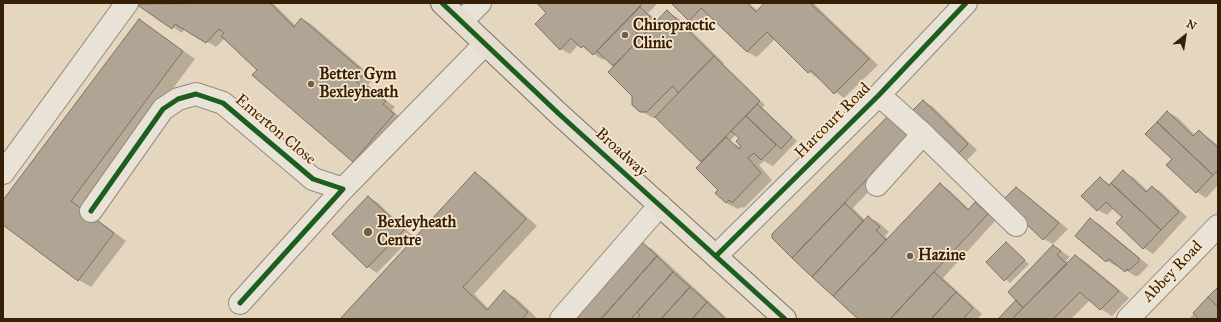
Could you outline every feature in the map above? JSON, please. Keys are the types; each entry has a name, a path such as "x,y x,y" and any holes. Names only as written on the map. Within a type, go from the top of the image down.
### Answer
{"main road":[{"name":"Broadway","path":"442,3 559,114 785,319"}],"street":[{"path":"3,173 127,3"},
{"path":"462,21 480,3"},
{"name":"Harcourt Road","path":"716,256 879,95 966,3"},
{"path":"240,303 343,189 485,44"},
{"name":"Emerton Close","path":"91,211 163,109 178,99 196,94 222,103 313,179 343,189"},
{"path":"879,95 923,134 1016,225"},
{"path":"877,186 923,134"},
{"path":"561,319 660,206"},
{"name":"Abbey Road","path":"1128,319 1218,226"}],"building":[{"name":"Better Gym Bexleyheath","path":"270,3 294,27 301,18 365,73 357,82 365,89 368,86 386,101 383,104 394,114 353,162 252,75 257,70 221,36 224,33 219,29 206,43 175,24 172,29 136,4"},
{"path":"537,3 643,3 593,55 583,46 581,48 571,38 560,50 535,24 546,13"},
{"path":"671,3 747,3 756,12 764,3 810,3 869,59 834,94 811,70 808,73 767,32 747,52 701,8 689,21"},
{"name":"Chiropractic Clinic","path":"640,7 650,17 635,31 641,38 613,66 597,51"},
{"path":"667,10 714,56 678,93 673,86 647,112 640,112 632,105 632,96 608,72"},
{"path":"139,19 183,51 71,201 114,233 78,281 3,225 3,200"},
{"path":"714,56 760,101 701,162 655,117"},
{"path":"923,100 968,144 955,157 910,113"},
{"path":"757,104 792,137 781,149 746,116"},
{"path":"1167,111 1193,136 1199,130 1218,148 1218,170 1213,175 1157,122"},
{"path":"890,114 910,134 792,258 772,238 772,234"},
{"path":"746,116 776,145 761,160 754,153 748,158 761,173 732,203 729,200 726,203 715,193 718,190 696,168 726,137 739,149 741,147 736,141 739,138 731,131"},
{"path":"1157,122 1213,175 1196,193 1166,165 1172,159 1145,134"},
{"path":"1123,170 1146,192 1152,186 1179,212 1161,230 1111,183"},
{"path":"475,172 526,219 463,287 487,310 504,290 528,312 522,319 340,319"},
{"path":"1100,177 1109,186 1111,183 1161,230 1143,249 1116,223 1122,217 1106,202 1097,211 1081,196"},
{"name":"Hazine","path":"940,183 968,210 975,202 988,214 890,319 858,319 833,296"},
{"path":"1016,187 1059,223 1043,240 1002,201"},
{"name":"Bexleyheath Centre","path":"368,196 404,230 367,268 332,234"},
{"path":"845,203 863,221 812,277 792,258"},
{"path":"868,216 880,227 876,230 886,240 833,296 812,277"},
{"path":"1090,218 1139,258 1139,261 1128,271 1127,269 1125,272 1109,259 1106,262 1075,236"},
{"path":"641,241 657,256 601,319 570,319"},
{"path":"1006,242 1025,260 1004,281 986,262"},
{"path":"1053,245 1061,251 1057,255 1067,264 1023,308 1008,292"},
{"path":"1075,255 1119,291 1100,310 1080,292 1053,319 1012,319"},
{"path":"657,256 673,272 631,319 601,319"},
{"path":"673,272 690,287 661,319 637,319 640,315 637,312"},
{"path":"934,272 956,292 931,319 890,319"},
{"path":"690,287 707,302 692,319 661,319"},
{"path":"1218,287 1218,307 1208,297"},
{"path":"956,292 973,308 963,319 931,319"},
{"path":"1208,297 1218,307 1218,319 1199,319 1193,313"},
{"path":"1016,300 1023,308 1012,319 998,319"},
{"path":"707,302 725,319 692,319"}],"cycle path":[{"path":"442,3 559,114 785,319"},
{"path":"716,256 879,95 966,3"},
{"path":"91,211 163,109 178,99 196,94 223,103 313,179 343,189 240,303"}],"place":[{"name":"Chiropractic Clinic","path":"625,35"},
{"name":"Better Gym Bexleyheath","path":"311,84"},
{"name":"Bexleyheath Centre","path":"368,232"},
{"name":"Hazine","path":"910,256"}]}
